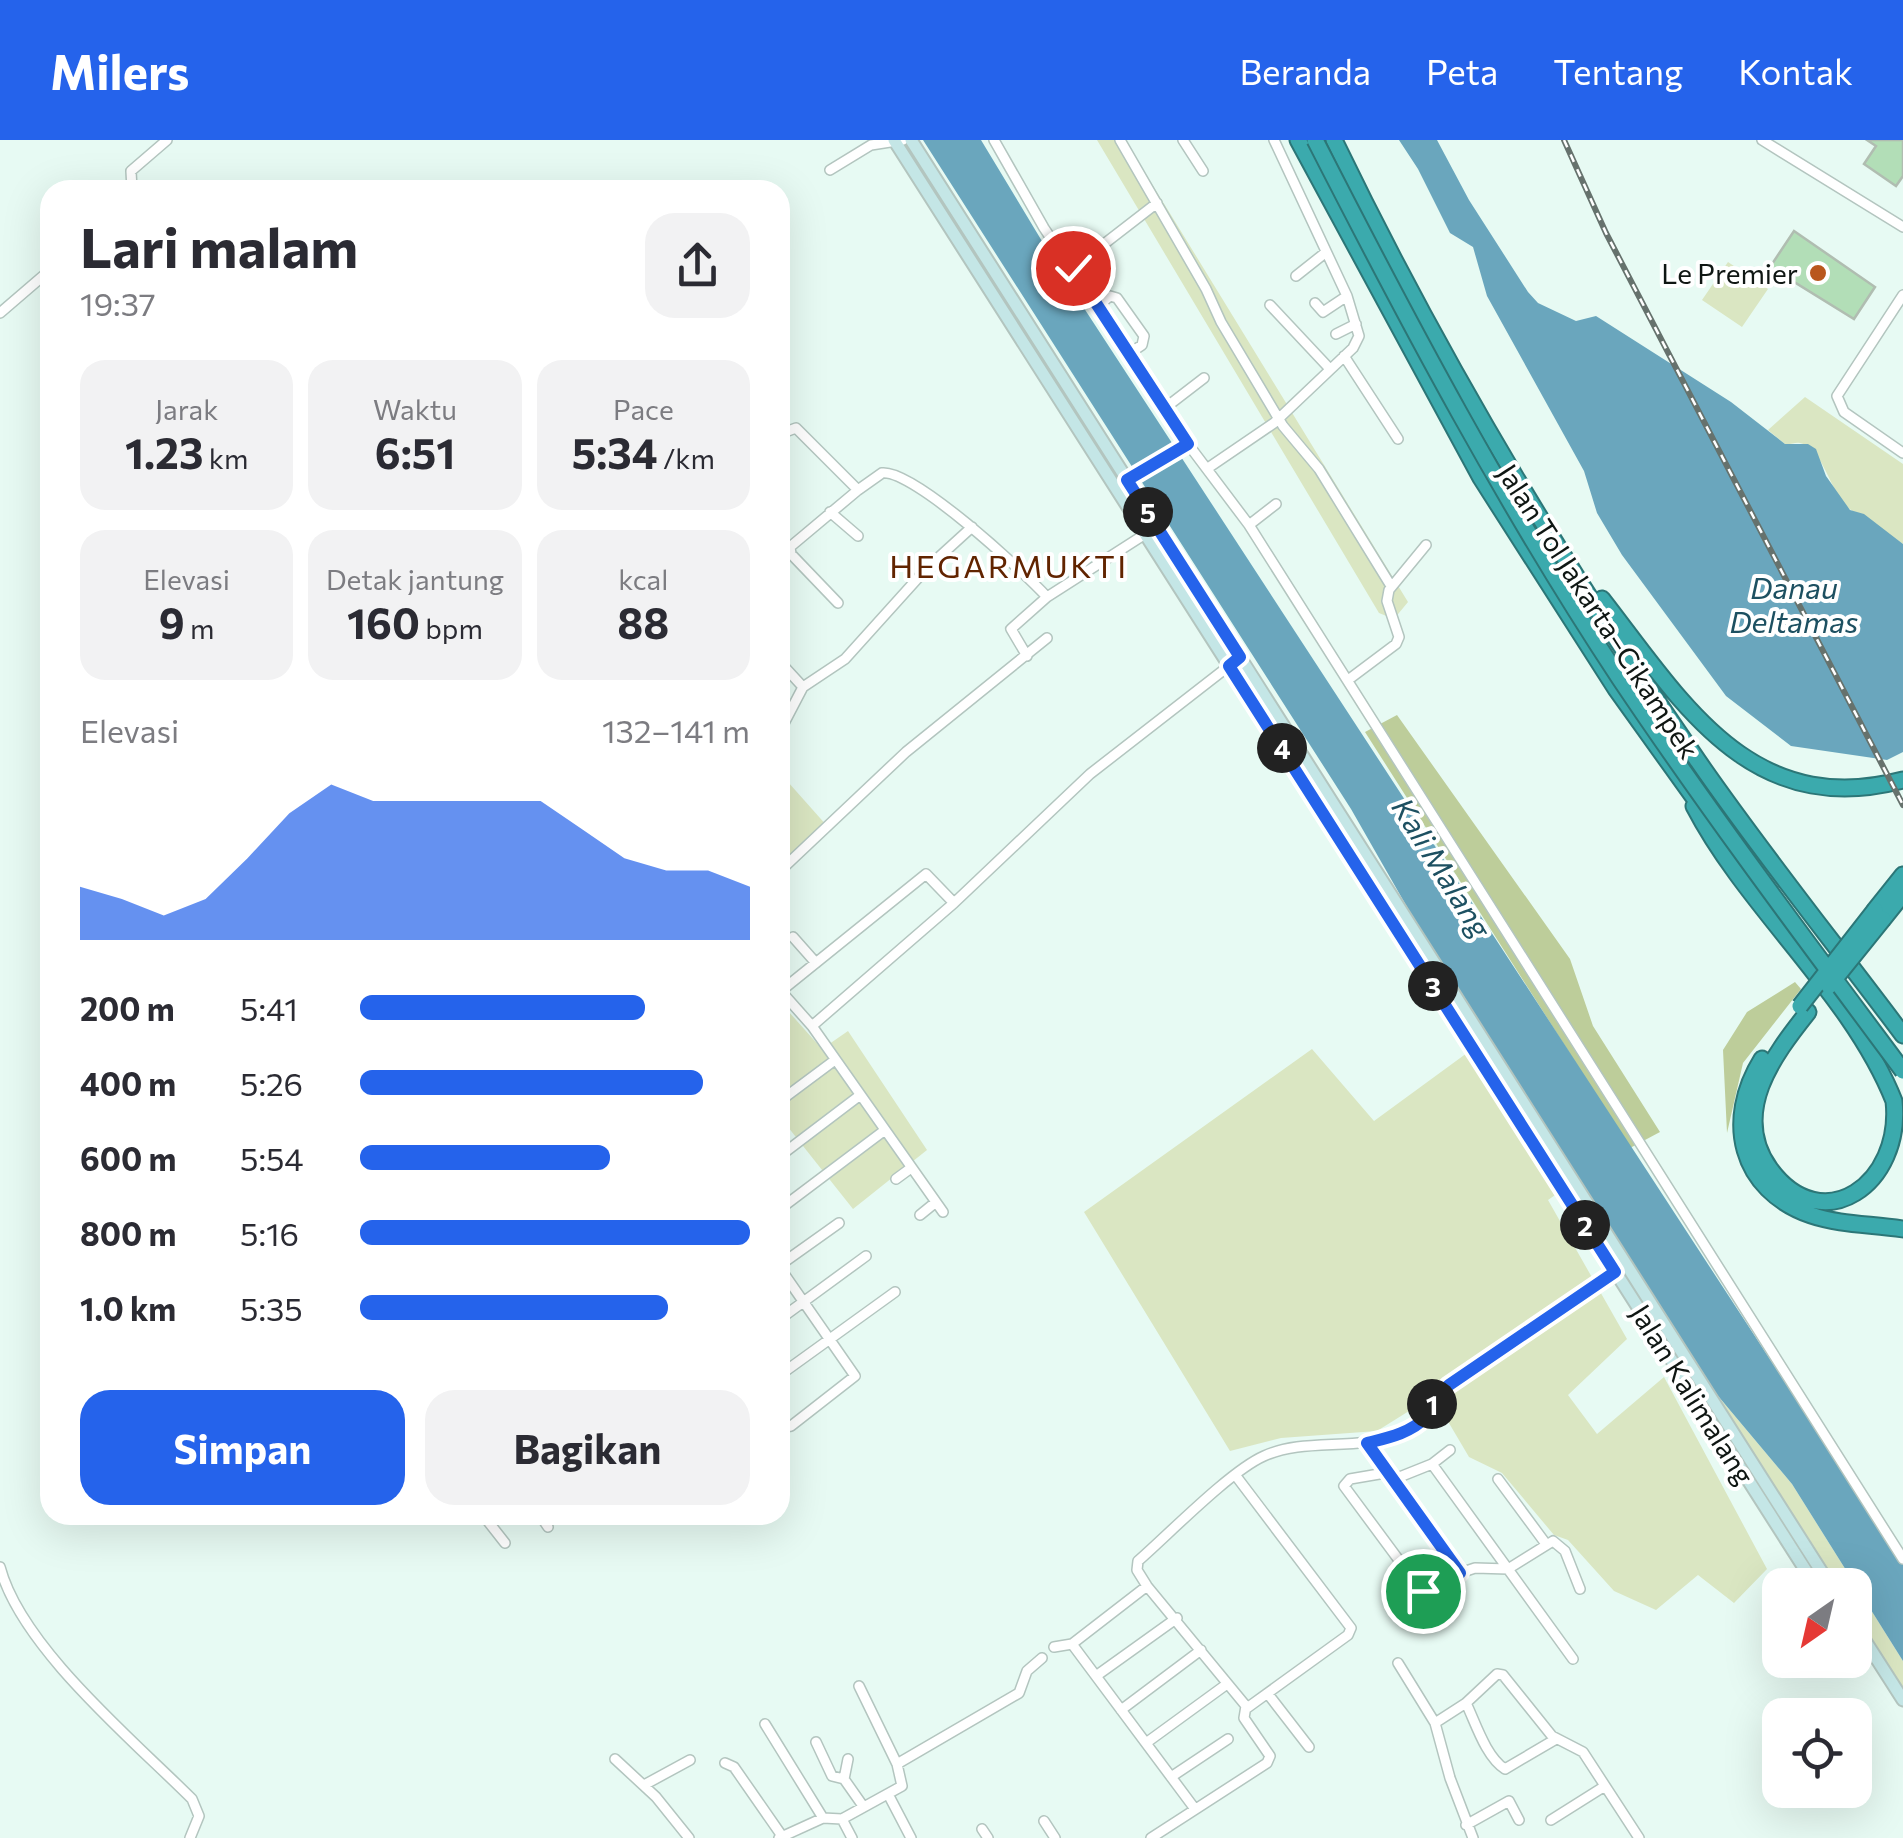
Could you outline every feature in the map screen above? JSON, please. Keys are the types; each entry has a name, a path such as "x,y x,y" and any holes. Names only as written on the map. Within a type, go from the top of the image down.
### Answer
{"highway":[{"name":"Jalan Tol Jakarta–Cikampek","path":"1298,140 1481,478 1616,689 1903,1082"},
{"path":"1315,140 1410,327 1498,480 1620,678 1903,1072"},
{"path":"1323,140 1414,317 1502,473 1620,664 1696,776 1903,1058"},
{"name":"Jalan Tol Jakarta–Cikampek","path":"1334,140 1450,364 1554,537 1700,763 1903,1035"},
{"path":"1554,537 1692,714 1736,754 1781,776 1826,785 1871,786 1903,780"},
{"path":"1688,792 1712,836 1854,1030 1894,1101 1900,1135 1891,1168 1872,1188 1834,1202 1813,1201 1784,1184 1762,1154 1756,1132 1755,1102 1764,1076 1804,1009"},
{"path":"1903,876 1879,914 1767,1051 1744,1097 1741,1131 1752,1167 1772,1192 1804,1212 1826,1219 1903,1229"},
{"path":"1879,914 1903,894"}],"main road":[{"name":"Jalan Kalimalang","path":"911,140 1132,477 1151,530"},
{"name":"Jalan Kalimalang","path":"898,141 1151,530 1620,1268 1805,1568"},
{"name":"Jalan Kalimalang","path":"1620,1268 1819,1568"},
{"path":"1872,1652 1903,1700"}],"street":[{"path":"128,180 131,171 167,140"},
{"path":"994,140 1044,228 1130,352 1184,446 1208,468 1249,525 1903,1559"},
{"path":"1120,140 1220,322 1280,418 1319,468 1390,586"},
{"path":"1182,140 1203,171"},
{"path":"1208,468 1280,418 1344,356 1359,336 1347,296 1274,140"},
{"path":"1762,140 1903,227"},
{"path":"830,170 872,145 898,141"},
{"path":"1073,268 1157,202"},
{"path":"1296,276 1325,253"},
{"path":"0,313 40,279"},
{"path":"1903,294 1837,396 1844,412 1903,453"},
{"path":"1098,306 1110,296 1117,298 1144,336 1142,344 1130,352"},
{"path":"1315,303 1322,312 1347,296"},
{"path":"1270,305 1330,369"},
{"path":"1336,334 1356,324"},
{"path":"1344,356 1398,439"},
{"path":"1164,408 1204,378"},
{"path":"790,430 796,428 858,490"},
{"path":"1132,477 1184,446"},
{"path":"838,603 790,550 830,512 882,472 890,472 972,527 1047,597"},
{"path":"1249,525 1276,504"},
{"path":"830,512 858,536"},
{"path":"790,712 803,687 845,659 927,568 972,527"},
{"path":"1027,656 1012,629 1047,597 1151,530"},
{"path":"1348,680 1396,644 1398,630 1387,601 1390,586 1426,545"},
{"path":"790,862 906,752 1048,638"},
{"path":"812,1026 954,903 1090,774 1234,662"},
{"path":"790,673 803,687"},
{"path":"790,982 926,874 954,903"},
{"path":"793,937 816,963"},
{"path":"790,1001 812,1026 942,1212"},
{"path":"790,1094 835,1060"},
{"path":"790,1148 860,1096"},
{"path":"790,1201 885,1130"},
{"path":"896,1178 911,1168"},
{"path":"920,1215 936,1202"},
{"path":"790,1259 838,1223"},
{"path":"790,1312 866,1256"},
{"path":"1248,1708 1147,1586 1136,1568 1138,1561 1236,1476 1268,1454 1367,1443 1400,1434 1417,1424 1426,1417 1436,1396 1449,1385 1620,1268"},
{"path":"790,1280 855,1378 790,1426"},
{"path":"790,1368 895,1292"},
{"path":"1367,1443 1460,1573"},
{"path":"1450,1450 1432,1464 1389,1476 1350,1478 1344,1486 1421,1590 1430,1592 1475,1568 1508,1569 1555,1541 1562,1546 1580,1588"},
{"path":"1432,1464 1574,1659"},
{"path":"1152,1838 1269,1760 1244,1718 1248,1708 1348,1634 1350,1622 1236,1476"},
{"path":"1498,1479 1546,1544"},
{"path":"492,1525 505,1543"},
{"path":"0,1566 18,1607 59,1663 192,1799 199,1816 190,1838"},
{"path":"1054,1647 1072,1644 1147,1586"},
{"path":"1096,1676 1177,1618"},
{"path":"1072,1644 1195,1809"},
{"path":"1121,1710 1200,1650"},
{"path":"898,1764 1019,1693 1027,1672 1042,1658"},
{"path":"1398,1663 1435,1723 1466,1825 1474,1838"},
{"path":"1435,1723 1466,1704 1499,1673 1556,1739 1583,1752 1639,1838"},
{"path":"1146,1743 1227,1684"},
{"path":"725,1764 734,1768 781,1837 823,1818 842,1819 902,1786 898,1764 859,1686"},
{"path":"1268,1694 1309,1747"},
{"path":"1466,1704 1483,1740 1503,1768 1556,1739"},
{"path":"765,1724 823,1818"},
{"path":"1171,1777 1228,1738"},
{"path":"816,1742 832,1776 844,1779 863,1806"},
{"path":"614,1759 644,1784 689,1838"},
{"path":"844,1779 848,1759"},
{"path":"644,1784 690,1760"},
{"path":"1550,1820 1606,1786"},
{"path":"888,1794 910,1838"},
{"path":"1466,1825 1509,1802 1519,1820"},
{"path":"842,1819 852,1838"},
{"path":"1044,1821 1055,1838"}],"green space":[{"path":"1097,140 1125,140 1408,602 1394,619 1379,613"},
{"path":"1728,262 1768,289 1742,327 1702,300"},
{"path":"1805,397 1903,464 1903,544 1844,503 1808,446 1785,444 1768,430"},
{"path":"1397,715 1570,959 1593,1026 1660,1132 1630,1148 1365,732"},
{"path":"790,784 828,827 790,863"},
{"path":"1795,982 1801,989 1743,1063 1727,1133 1723,1050 1747,1012"},
{"path":"790,1013 822,1049 848,1031 927,1150 853,1209 790,1130"},
{"path":"1482,1042 1574,1182 1548,1200 1627,1339 1568,1395 1597,1434 1664,1377 1766,1568 1762,1568 1762,1574 1734,1603 1698,1575 1656,1610 1614,1591 1568,1540 1554,1535 1502,1473 1469,1457 1433,1396 1377,1431 1281,1438 1230,1451 1084,1212 1312,1049 1374,1121"},
{"path":"1698,1372 1792,1484 1845,1568 1819,1568"},
{"path":"1872,1612 1903,1661 1903,1700 1872,1652"}],"water":[{"name":"Kali Malang","path":"923,140 981,140 1063,276 1903,1563 1903,1661 1872,1612 1872,1568 1845,1568 1792,1484 1698,1372 1483,1040 1351,809"},
{"name":"Danau Deltamas","path":"1399,140 1437,140 1469,200 1538,303 1576,321 1596,316 1731,402 1785,444 1808,444 1816,449 1826,476 1850,510 1864,514 1903,544 1903,752 1887,760 1791,746 1726,696 1622,555 1597,513 1584,471 1487,296 1473,247 1450,233"}],"building":[{"path":"1867,140 1903,140 1903,176 1896,186 1864,164 1876,146"},
{"name":"Le Premier","path":"1794,231 1875,287 1854,319 1770,267"}],"railway":[{"path":"1564,140 1606,233 1903,805"}],"place":[{"name":"Le Premier","path":"1818,273"}],"district":[{"name":"HEGARMUKTI","path":"1009,565"}],"route":[{"path":"1073,268 1188,444 1127,480 1240,657 1229,666 1615,1272 1449,1385 1436,1396 1426,1417 1417,1424 1400,1434 1367,1443 1460,1573 1430,1592 1423,1591"}]}
